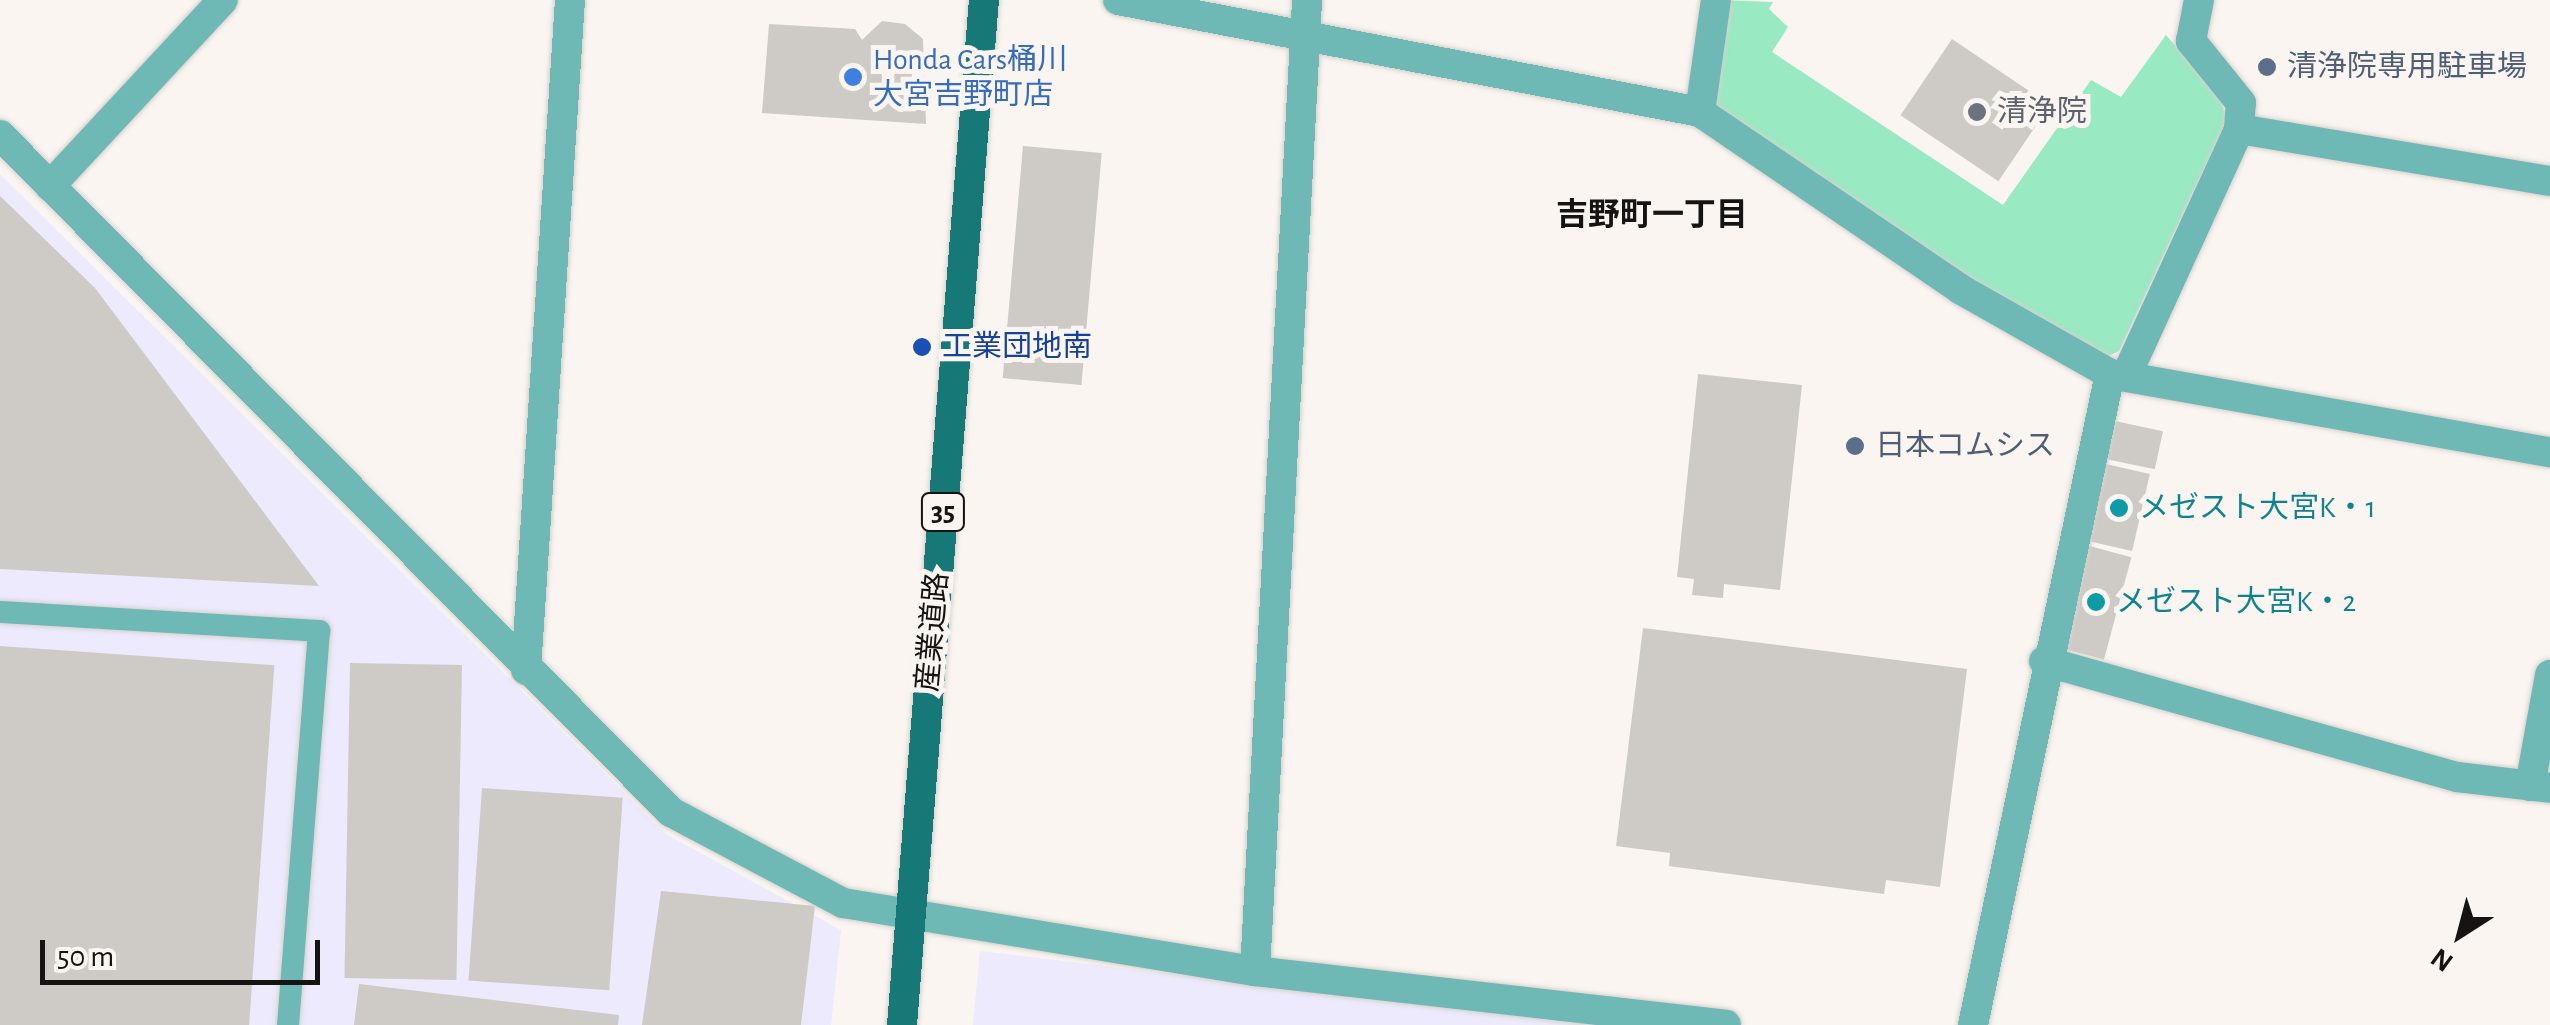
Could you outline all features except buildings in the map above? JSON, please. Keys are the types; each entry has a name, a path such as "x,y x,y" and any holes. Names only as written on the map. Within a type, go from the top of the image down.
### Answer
{"main road":[{"name":"産業道路","path":"902,1025 984,0"}],"street":[{"path":"50,186 223,0"},
{"path":"526,670 570,0"},
{"path":"1118,0 1700,112 1960,289 2118,374 2550,452"},
{"path":"1255,971 1307,0"},
{"path":"1700,112 1716,0"},
{"path":"1973,1025 2044,661 2118,374 2239,129 2240,103 2191,41 2199,0"},
{"path":"2239,129 2550,181"},
{"path":"0,134 526,670 671,812 843,903 910,918 1255,971 1726,1025"},
{"path":"2044,661 2457,777 2540,787 2550,675"}],"lane":[{"path":"0,612 319,631 288,1025"}],"shaded area":[{"path":"0,174 666,834 841,930 831,1025 0,1025"},
{"path":"980,951 1591,1025 973,1025"}],"green space":[{"path":"1721,0 1773,2 1769,9 1788,27 1772,52 2003,205 2091,80 2121,97 2166,35 2219,96 2227,119 2119,351 2100,360 1951,274 1707,102"}],"place":[{"name":"清浄院専用駐車場","path":"2267,67"},
{"name":"Honda Cars桶川 大宮吉野町店","path":"853,77"},
{"name":"清浄院","path":"1977,112"},
{"name":"工業団地南","path":"922,347"},
{"name":"日本コムシス","path":"1855,446"},
{"name":"メゼスト大宮K・1","path":"2119,508"},
{"name":"メゼスト大宮K・2","path":"2096,602"}],"district":[{"name":"吉野町一丁目","path":"1652,215"}]}
